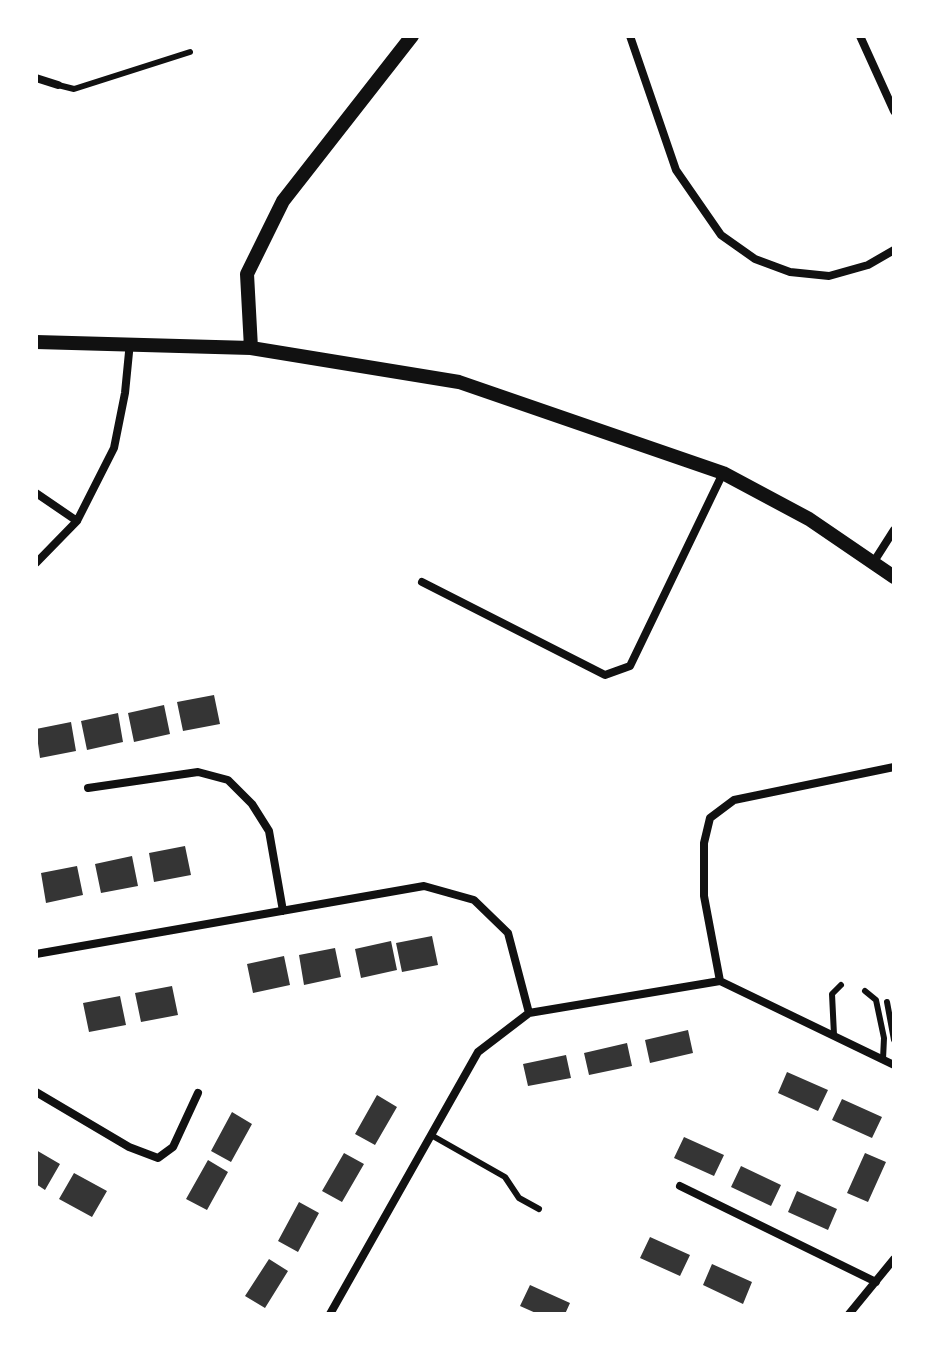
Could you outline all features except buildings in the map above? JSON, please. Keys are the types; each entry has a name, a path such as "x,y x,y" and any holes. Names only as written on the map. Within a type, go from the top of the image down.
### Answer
{"street":[{"path":"251,348 247,274 283,201 412,36"},
{"path":"630,36 676,170 721,235 755,259 790,272 829,276 868,265 894,250"},
{"path":"860,36 894,111"},
{"path":"36,78 58,85"},
{"path":"36,342 130,342 251,348 459,382 723,473 809,519 894,577"},
{"path":"36,563 77,521 114,448 125,393 130,342"},
{"path":"422,582 605,675 630,666 723,473"},
{"path":"36,493 77,521"},
{"path":"873,563 894,530"},
{"path":"720,981 704,896 704,843 710,818 734,800 894,767"},
{"path":"88,788 198,772 228,780 252,804 269,831 283,911"},
{"path":"36,954 424,886 474,900 508,933 529,1013"},
{"path":"330,1314 478,1052 529,1013 720,981 894,1065"},
{"path":"36,1092 129,1147 158,1158 173,1147 198,1093"},
{"path":"680,1186 876,1282"},
{"path":"849,1314 894,1259"}],"lane":[{"path":"58,85 74,89 190,52"},
{"path":"834,1035 832,994 841,985"},
{"path":"865,991 876,1000 884,1038 883,1059"},
{"path":"887,1002 894,1040"},
{"path":"431,1135 505,1177 519,1198 539,1209"}]}
